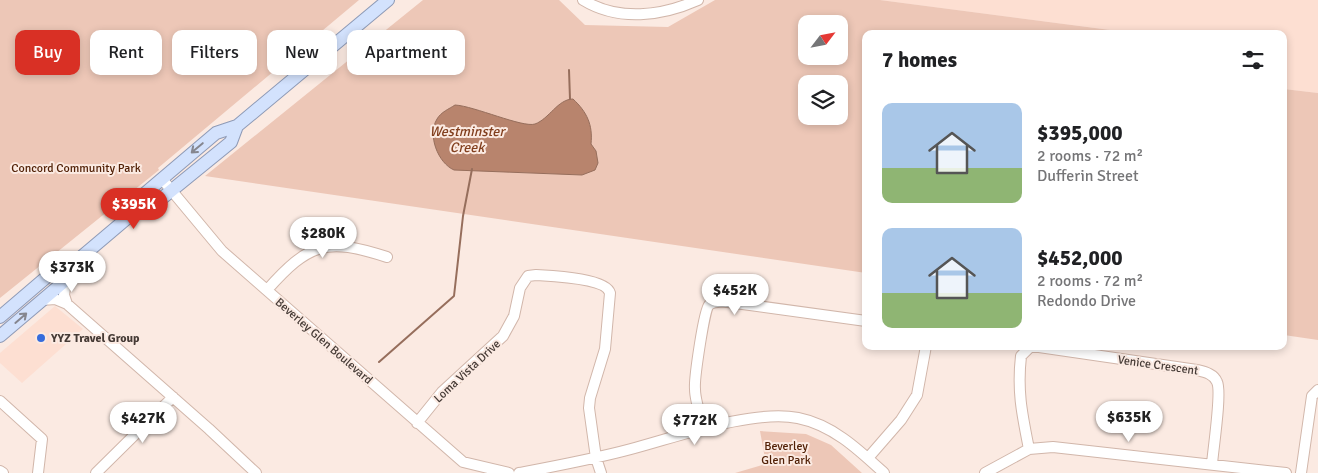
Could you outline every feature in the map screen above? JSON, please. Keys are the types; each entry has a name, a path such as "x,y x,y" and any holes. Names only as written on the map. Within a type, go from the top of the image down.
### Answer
{"main road":[{"path":"138,209 143,195 216,133 237,126 388,0"},
{"path":"0,336 66,280 74,264 138,209 153,206 231,142 237,126"},
{"path":"0,317 56,269 74,264"}],"street":[{"path":"583,0 596,8 613,13 648,15 676,10 698,0"},
{"name":"Beverley Glen Boulevard","path":"162,179 222,251 463,462 509,473"},
{"path":"267,290 292,263 322,246 358,248 387,257"},
{"name":"Loma Vista Drive","path":"417,423 442,392 503,336 514,316 520,288 528,276 536,275 594,282 604,286 610,293 605,349 588,408 596,458"},
{"path":"66,280 64,296 67,304"},
{"path":"42,300 55,299 67,304 256,473"},
{"path":"705,430 694,388 704,319 711,304 717,301 728,302 862,320"},
{"path":"868,458 901,420 917,395 925,350"},
{"name":"Venice Crescent","path":"1027,350 1020,356 1018,396 1029,449"},
{"name":"Venice Crescent","path":"1060,350 1197,370 1214,377 1218,383 1218,397 1212,464"},
{"path":"1301,473 1312,396 1318,390"},
{"path":"96,473 173,397"},
{"path":"0,401 42,439 38,473"},
{"path":"519,473 596,458 705,430 775,415 800,418 828,428 868,458 884,473"},
{"path":"985,473 1029,449 1053,447 1286,473"},
{"path":"596,458 601,473"}],"shaded area":[{"path":"880,0 1318,0 1318,93 1287,89 1287,30 1110,30"},
{"path":"55,306 83,329 22,383 0,363 0,353"}],"green space":[{"name":"Concord Community Park","path":"0,0 359,0 323,30 267,30 267,75 269,75 158,168 159,170 0,298"},
{"path":"423,0 559,0 585,25 668,27 715,0 880,0 1110,30 862,30 862,272 205,176 330,75 337,75 337,69 347,61 347,75 465,75 465,30 386,30"},
{"path":"1287,89 1318,93 1318,340 1287,335"},
{"name":"Beverley Glen Park","path":"760,431 806,434 831,445 862,473 735,473 766,464"}],"water":[{"name":"Westminster Creek","path":"573,99 588,119 591,131 591,144 596,151 598,163 595,170 582,175 454,170 443,161 436,148 433,133 434,125 443,113 455,105 520,123 535,124 563,102"}],"waterway":[{"name":"Westminster Creek","path":"569,70 570,99"},
{"name":"Westminster Creek","path":"379,362 454,296 463,216 472,169"}],"place":[{"name":"YYZ Travel Group","path":"41,338"}]}
